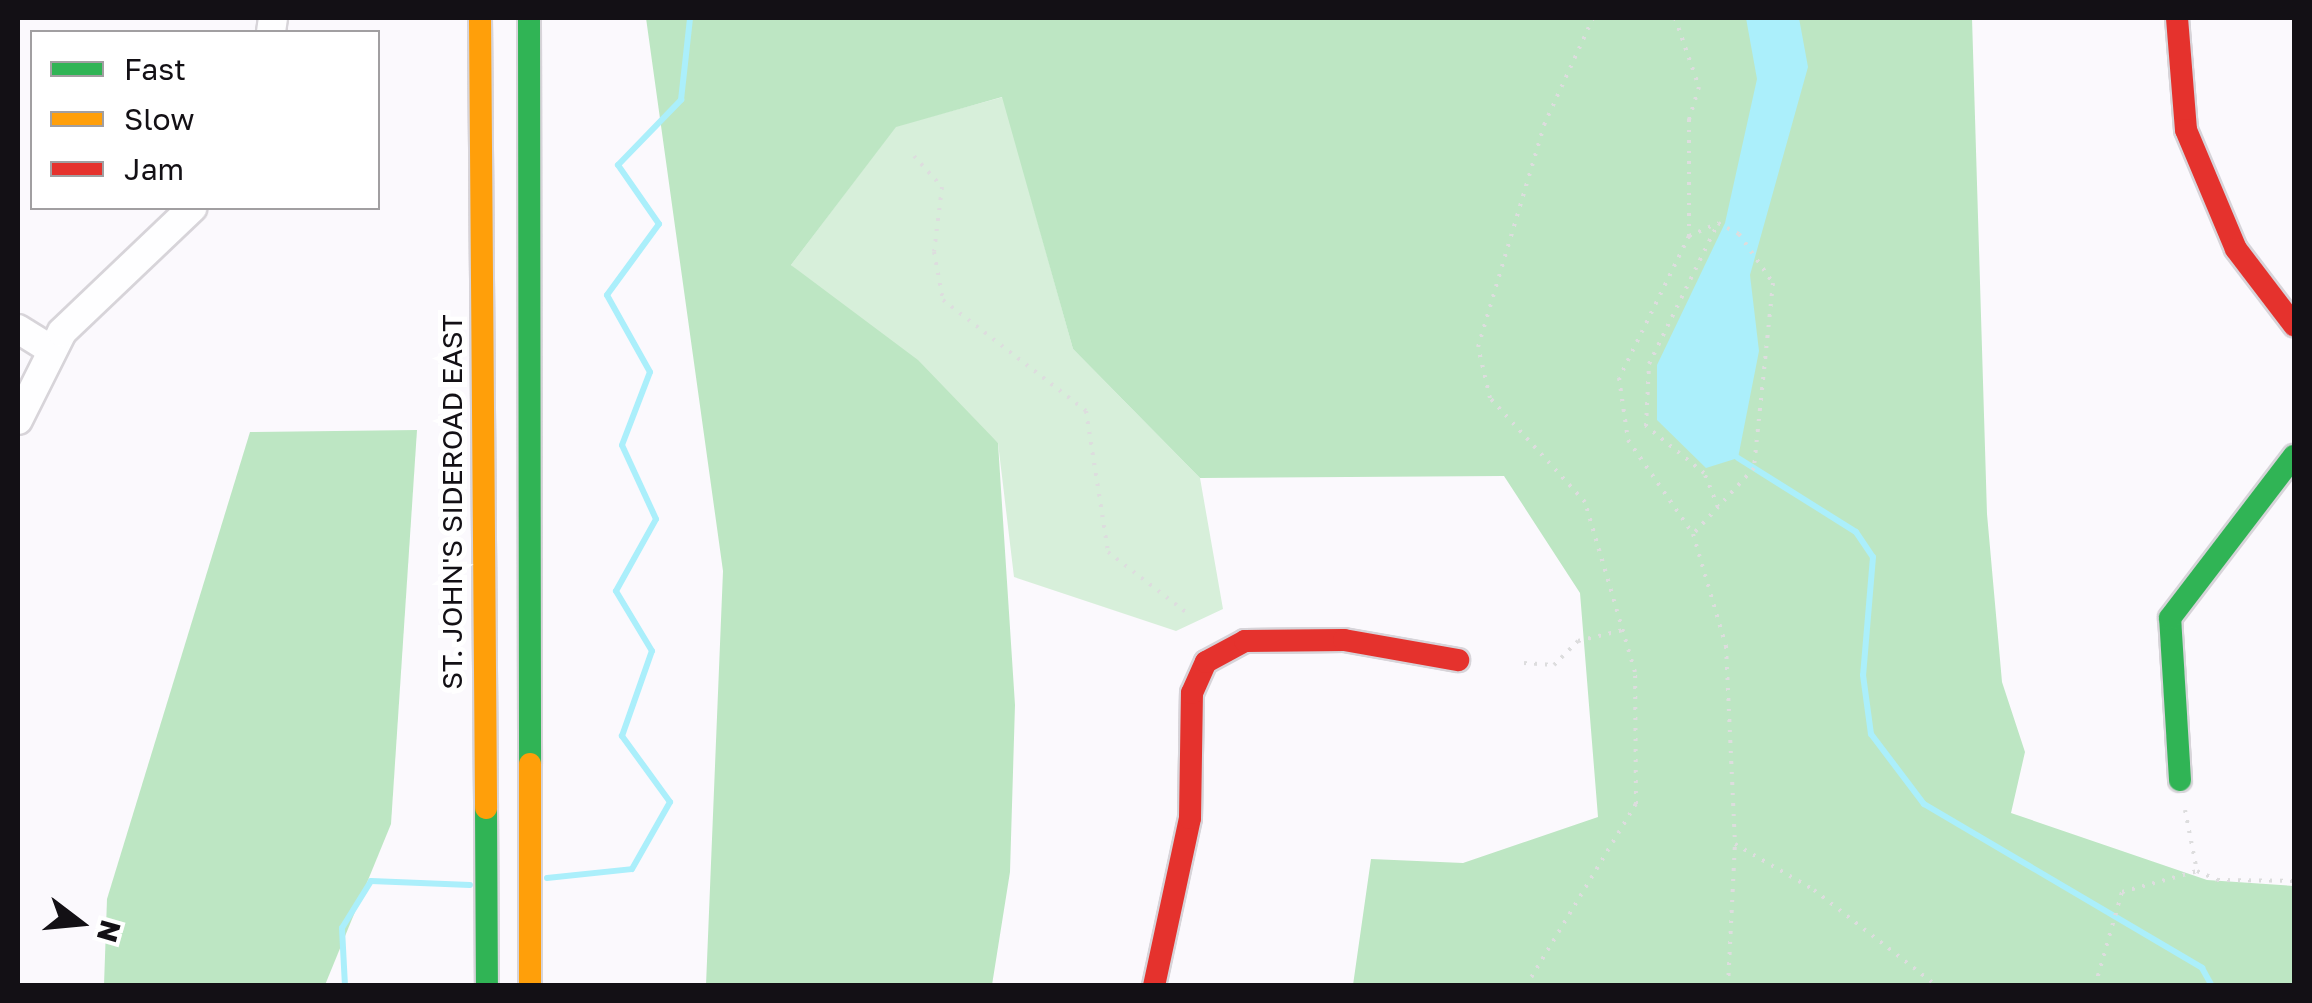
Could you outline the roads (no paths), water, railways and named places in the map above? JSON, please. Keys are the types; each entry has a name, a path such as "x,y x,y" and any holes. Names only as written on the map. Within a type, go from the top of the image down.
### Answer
{"main road":[{"name":"ST. JOHN'S SIDEROAD EAST","path":"480,18 486,977"},
{"path":"529,18 525,824 530,977"},
{"path":"2177,18 2186,130 2236,249 2294,325"},
{"path":"2180,780 2170,618 2294,456"},
{"path":"1154,986 1190,818 1193,689 1209,658 1244,641 1344,640 1458,660"}],"street":[{"path":"18,420 52,350 190,210"},
{"path":"18,328 52,350"}],"water":[{"path":"1746,18 1799,18 1808,67 1750,275 1759,351 1738,458 1706,468 1657,420 1657,365 1725,223 1757,79"}],"waterway":[{"path":"547,878 632,869 670,802 622,736 652,651 616,591 656,519 622,445 650,372 607,295 659,224 618,165 681,100 690,18"},
{"path":"1738,458 1856,532 1873,557 1863,675 1871,734 1924,804 2202,968 2212,986"},
{"path":"345,986 342,928 371,881 470,885"}]}
